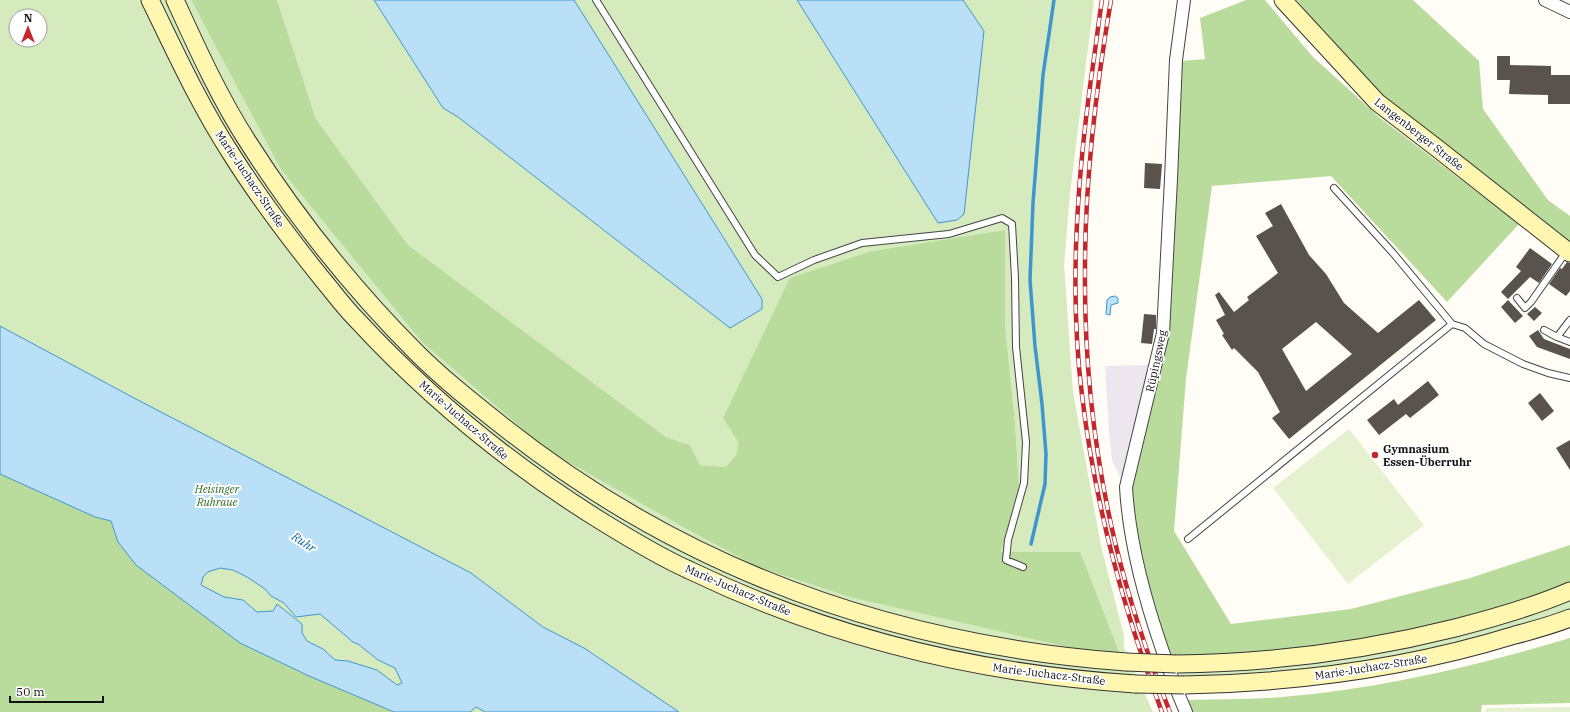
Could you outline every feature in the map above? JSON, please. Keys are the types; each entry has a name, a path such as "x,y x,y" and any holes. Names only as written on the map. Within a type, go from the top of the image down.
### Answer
{"main road":[{"name":"Marie-Juchacz-Straße","path":"150,0 186,75 228,150 270,212 354,317 394,358 471,429 519,466 575,505 627,537 688,570 807,620 880,642 964,663 1039,675 1089,681 1135,684 1228,684 1272,681 1341,673 1406,662 1487,644 1570,618"},
{"name":"Marie-Juchacz-Straße","path":"175,0 206,66 246,139 285,198 322,246 417,353 477,406 530,448 585,486 693,547 749,574 884,622 966,641 1034,653 1084,659 1176,664 1274,660 1407,640 1482,621 1550,600 1570,591"},
{"name":"Langenberger Straße","path":"1283,0 1377,102 1568,252"}],"street":[{"name":"Rüpingsweg","path":"1184,0 1176,60 1163,333 1126,487 1130,529 1147,604 1186,712"},
{"path":"1545,0 1570,12"}],"lane":[{"path":"596,0 755,255 778,277 814,260 862,243 949,234 1002,218 1012,224 1015,278 1016,347 1026,442 1024,484 1008,540 1006,560 1023,567"},
{"path":"1334,188 1393,253 1452,324 1465,328 1484,344 1523,364 1548,373 1570,378"},
{"path":"1517,298 1525,308 1568,252"},
{"path":"1557,337 1570,320"},
{"path":"1188,539 1452,324"},
{"path":"1544,330 1570,342"}],"shaded area":[{"path":"1150,365 1123,483 1112,460 1105,366"}],"green space":[{"name":"Heisinger Ruhraue","path":"0,0 191,0 281,170 421,341 853,598 1071,648 1032,552 1001,552 1019,487 1015,422 1005,324 1005,230 872,251 740,443 736,455 726,467 700,465 690,445 666,437 408,245 316,119 277,0 1094,0 1070,193 1064,265 1073,392 1101,546 1124,636 1124,648 1153,712 0,712"},
{"path":"191,0 277,0 316,119 408,245 666,437 690,445 700,465 726,467 736,455 739,443 723,418 790,278 872,251 1005,230 1005,324 1015,422 1019,487 1001,552 1080,552 1119,652 1071,648 853,598 758,567 685,528 547,450 421,341 281,170"},
{"path":"1246,0 1265,0 1312,56 1379,117 1519,224 1447,302 1331,176 1212,186 1186,379 1174,531 1231,624 1351,609 1470,578 1570,545 1570,587 1517,607 1336,649 1168,658 1149,603 1130,488 1162,352 1181,61 1205,59 1200,18"},
{"path":"1297,0 1413,0 1479,61 1483,109 1548,200 1570,216 1570,242 1443,148 1340,57"},
{"path":"1349,429 1424,525 1348,584 1273,488"},
{"path":"0,474 95,517 111,521 118,542 136,565 178,596 309,676 394,712 0,712"},
{"path":"1570,600 1570,609 1530,625 1382,660 1280,673 1182,678 1177,670"},
{"path":"1570,638 1570,703 1482,705 1481,712 1190,712 1185,700 1270,698 1355,688 1464,667"},
{"path":"1570,707 1570,712 1485,712 1486,708"}],"water":[{"path":"374,0 574,0 762,299 762,309 730,328 458,117 443,108"},
{"path":"797,0 963,0 984,31 964,214 957,220 938,223"},
{"path":"1115,296 1118,298 1118,303 1111,305 1110,315 1106,314 1107,300 1110,297"},
{"name":"Ruhr","path":"0,326 134,398 471,573 543,627 584,648 679,712 485,712 476,707 470,712 394,712 309,676 240,643 136,565 118,542 111,521 95,517 0,474","holes":["220,568 233,570 247,577 265,589 271,596 284,603 296,617 320,614 353,642 358,644 378,660 395,668 402,683 397,685 377,670 348,661 335,660 323,649 307,641 302,633 302,624 277,604 273,611 257,612 243,600 224,597 201,585 203,577 208,572"]}],"building":[{"path":"1497,56 1510,56 1510,65 1551,66 1551,75 1570,75 1570,104 1548,104 1548,95 1509,94 1510,80 1497,80"},
{"path":"1145,163 1162,164 1160,189 1144,188"},
{"path":"1281,204 1309,255 1326,274 1344,303 1378,333 1419,300 1436,320 1289,439 1272,418 1280,412 1258,372 1234,348 1232,350 1222,335 1224,334 1216,320 1225,315 1215,295 1219,292 1234,312 1249,300 1247,297 1278,273 1256,236 1273,226 1265,213","holes":["1316,322 1352,354 1306,391 1282,349"]},
{"path":"1530,248 1552,264 1539,283 1530,277 1508,299 1501,292 1521,271 1516,267"},
{"path":"1567,262 1570,263 1570,291 1566,296 1549,284 1560,268 1562,269"},
{"path":"1508,300 1523,316 1515,323 1501,307"},
{"path":"1535,307 1542,313 1534,321 1527,314"},
{"path":"1144,314 1156,315 1156,329 1154,329 1152,344 1141,343"},
{"path":"1538,330 1544,339 1570,349 1570,359 1537,347 1529,336"},
{"path":"1428,381 1439,395 1410,418 1406,414 1379,435 1367,420 1394,399 1398,405"},
{"path":"1540,393 1554,411 1542,421 1528,403"},
{"path":"1570,440 1570,470 1556,448"}],"waterway":[{"path":"1031,544 1045,484 1046,454 1030,280 1033,203 1043,75 1054,0"}],"railway":[{"path":"1102,0 1086,118 1076,237 1075,277 1078,356 1094,476 1112,556 1135,634 1162,712"},
{"path":"1111,0 1096,100 1089,167 1085,268 1086,337 1096,440 1101,475 1115,542 1126,585 1154,670 1170,712"}],"place":[{"name":"Gymnasium Essen-Überruhr","path":"1375,455"}]}
